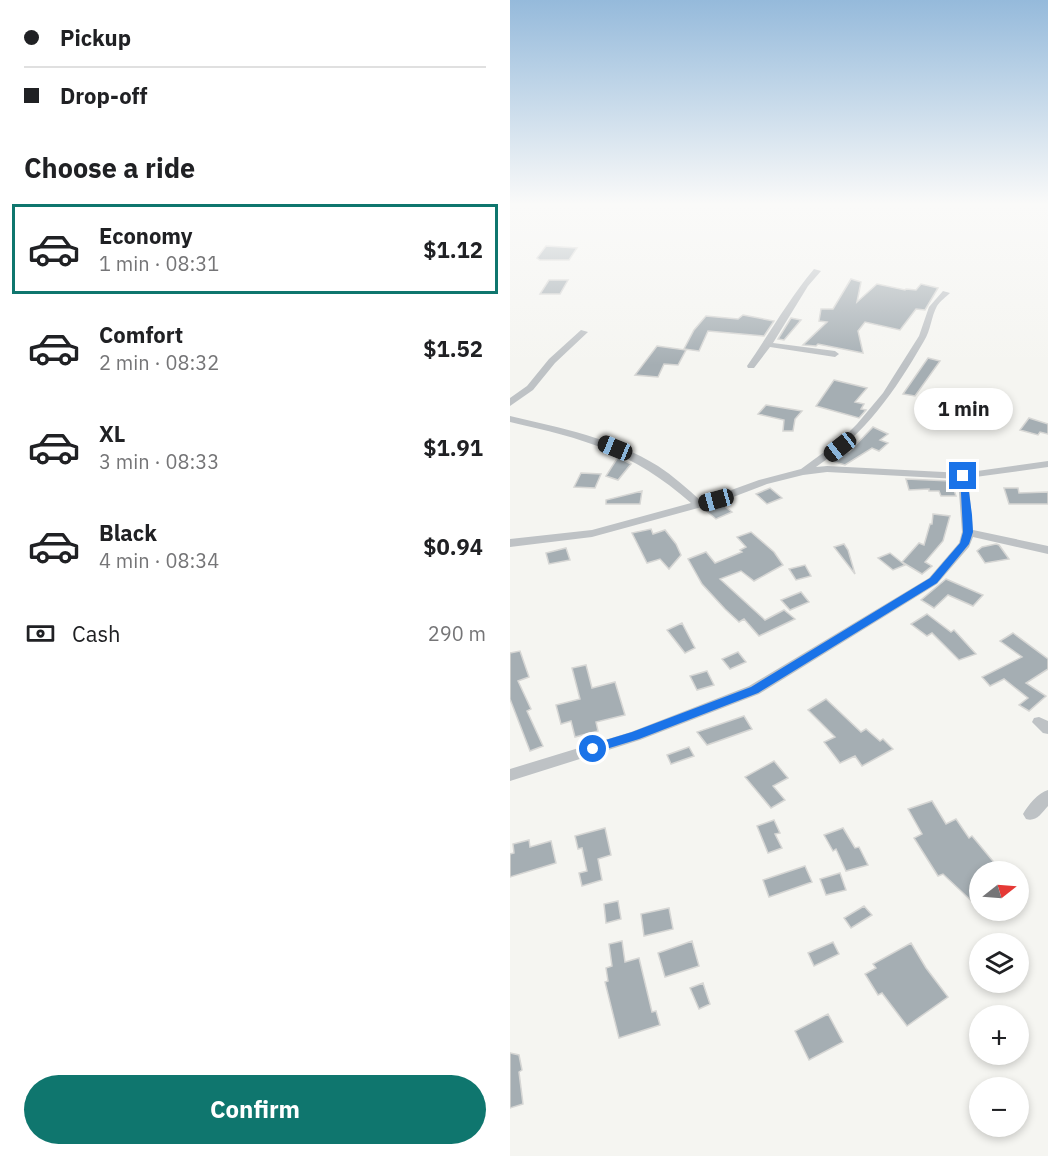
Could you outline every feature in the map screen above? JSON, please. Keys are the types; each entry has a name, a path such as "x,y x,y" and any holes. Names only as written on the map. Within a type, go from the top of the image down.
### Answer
{"street":[{"path":"751,366 805,285 818,271"},
{"path":"803,472 852,437 877,411 924,333 935,301 946,293"},
{"path":"510,403 530,388 552,361 584,332"},
{"path":"767,344 791,350 835,354"},
{"path":"510,419 584,436 630,453 674,481 698,504"},
{"path":"510,543 592,533 803,472 827,469 963,476 1048,464"},
{"path":"510,774 635,736 754,690 933,581 965,544 968,532 963,476"},
{"path":"968,532 1048,550"},
{"path":"1031,814 1048,796"}],"building":[{"path":"571,257 569,260 540,260 537,258"},
{"path":"851,279 861,282 857,302 877,284 905,290 916,290 921,284 938,288 925,310 916,309 900,330 865,322 858,331 863,353 818,344 816,346 803,345 827,322 819,321 821,309 833,309"},
{"path":"549,280 568,280 560,294 540,294"},
{"path":"743,315 774,321 764,336 708,331 699,351 684,349 694,330 706,316 738,319"},
{"path":"791,318 801,320 784,340 778,339"},
{"path":"657,346 686,350 678,365 664,364 658,377 635,375"},
{"path":"928,358 940,361 915,396 903,394"},
{"path":"834,380 867,388 855,402 864,404 861,409 866,410 859,418 816,406"},
{"path":"766,405 802,411 795,419 793,431 783,431 784,420 758,414"},
{"path":"1029,418 1048,424 1048,434 1040,432 1038,435 1020,430"},
{"path":"873,427 888,434 880,440 888,443 879,451 872,448 845,465 831,461 842,450 849,452"},
{"path":"618,457 631,464 618,480 606,476"},
{"path":"581,473 601,474 595,488 574,487"},
{"path":"906,479 951,481 956,496 941,496 939,491 929,491 929,489 909,490"},
{"path":"770,488 782,498 767,504 756,494"},
{"path":"1004,488 1018,488 1019,493 1048,492 1048,504 1009,504"},
{"path":"642,491 640,504 606,504 606,500"},
{"path":"722,504 732,512 716,519 705,510"},
{"path":"933,514 950,516 943,541 925,562 932,566 922,574 902,562 919,543 924,545 930,524 932,524"},
{"path":"651,529 653,534 665,530 681,555 669,569 660,559 647,563 632,533"},
{"path":"751,532 774,552 783,565 754,581 741,571 720,579 765,620 784,610 795,619 759,636 744,619 739,622 725,609 702,584 688,559 706,552 715,563 742,552 740,550 746,547 737,537"},
{"path":"844,544 848,550 855,574 834,547"},
{"path":"996,544 1009,559 985,563 977,551 982,547"},
{"path":"566,548 570,560 549,564 546,553"},
{"path":"890,553 905,565 893,570 878,558"},
{"path":"805,565 811,576 796,580 789,569"},
{"path":"946,579 983,595 973,606 948,595 934,608 921,600"},
{"path":"801,592 809,602 790,610 781,600"},
{"path":"927,614 951,632 954,630 976,654 959,660 932,633 927,636 911,624"},
{"path":"682,623 695,648 685,653 667,630"},
{"path":"1013,633 1048,659 1048,669 1026,683 1046,696 1029,711 1019,705 1028,698 1004,679 990,686 982,677 1022,657 1000,641"},
{"path":"520,651 529,677 518,681 531,709 527,711 543,746 530,751 510,699 510,653"},
{"path":"738,652 746,662 730,669 722,659"},
{"path":"586,665 592,688 615,682 625,715 596,722 598,731 575,737 571,721 561,724 556,705 580,699 572,668"},
{"path":"707,671 714,685 697,690 690,676"},
{"path":"826,699 861,732 866,729 880,741 883,739 893,749 862,766 855,756 840,763 824,742 835,737 808,710"},
{"path":"744,716 752,729 707,745 697,732"},
{"path":"689,747 694,756 671,764 667,755"},
{"path":"774,761 788,778 773,786 785,800 771,808 745,777"},
{"path":"932,801 946,824 956,819 969,838 972,836 993,861 969,861 969,899 943,874 938,876 914,838 922,834 908,809"},
{"path":"774,820 780,833 775,834 782,848 768,853 757,826"},
{"path":"605,828 611,855 598,859 602,880 582,886 579,873 587,871 582,848 578,849 575,836"},
{"path":"843,828 855,848 859,847 868,865 846,871 836,849 833,851 824,835"},
{"path":"529,840 530,847 551,841 556,863 510,877 510,854 514,853 513,844"},
{"path":"805,866 812,882 769,897 763,880"},
{"path":"840,873 846,890 826,895 820,879"},
{"path":"618,901 621,919 606,923 604,904"},
{"path":"864,906 872,915 851,928 844,918"},
{"path":"669,908 673,929 644,936 641,914"},
{"path":"622,941 625,962 639,958 652,1012 656,1011 660,1025 619,1038 605,982 608,981 606,968 612,966 609,944"},
{"path":"692,941 699,966 665,977 658,953"},
{"path":"833,942 839,954 814,966 808,953"},
{"path":"911,943 948,997 907,1026 882,993 878,995 865,974 876,968 873,964"},
{"path":"703,983 710,1004 699,1009 690,988"},
{"path":"828,1014 843,1042 809,1060 795,1031"},
{"path":"510,1053 519,1055 523,1104 510,1108"}],"route":[{"path":"593,749 635,736 754,690 895,602 933,581 965,544 968,515 963,476"}]}
